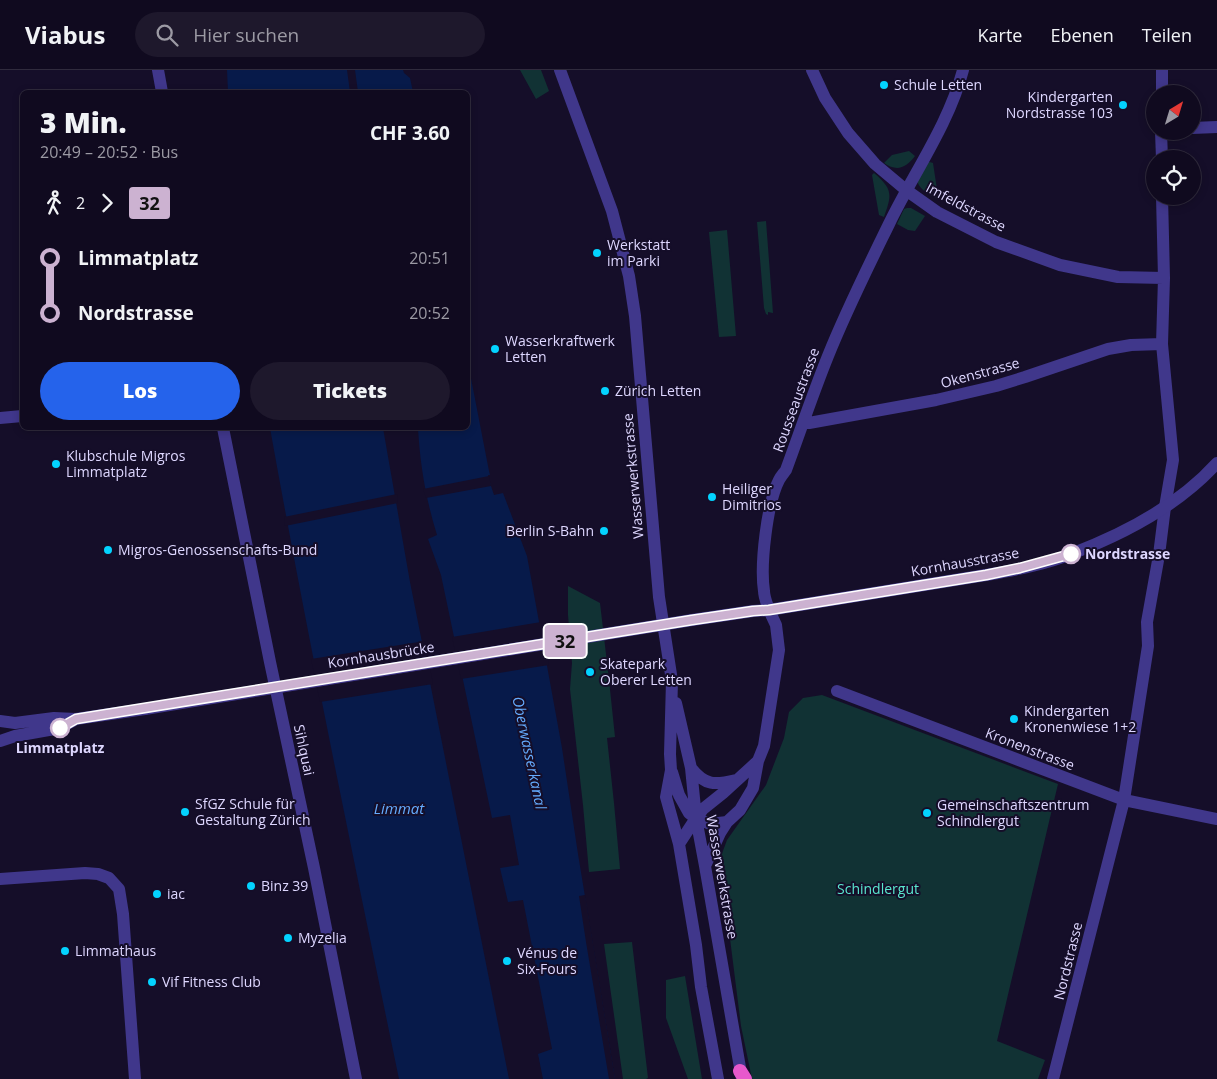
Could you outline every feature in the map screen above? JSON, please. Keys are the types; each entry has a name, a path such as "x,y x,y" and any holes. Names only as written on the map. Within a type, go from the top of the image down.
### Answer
{"street":[{"path":"158,70 162,90"},
{"name":"Wasserwerkstrasse","path":"560,70 612,211 629,276 635,316 659,597 672,680 691,768 696,818 742,1076"},
{"name":"Imfeldstrasse","path":"812,70 825,98 848,132 874,164 937,212 996,242 1060,265 1118,277 1164,278"},
{"name":"Rousseaustrasse","path":"705,866 716,840 727,822 740,810 753,788 758,761 764,746 779,650 776,625 764,593 763,570 772,504 828,354 906,190 950,106 960,84 963,70"},
{"path":"1162,70 1162,85"},
{"path":"1201,128 1217,127"},
{"name":"Nordstrasse","path":"1054,1079 1124,800 1148,646 1147,622 1173,460 1162,344 1164,278 1162,205"},
{"name":"Okenstrasse","path":"803,423 936,400 996,386 1108,349 1131,345 1162,344"},
{"path":"0,418 20,416"},
{"name":"Sihlquai","path":"223,430 356,1079"},
{"name":"Kornhausstrasse","path":"692,620 769,610 1044,563 1071,554 1129,529 1184,494 1216,468"},
{"name":"Kornhausbrücke","path":"76,719 692,620"},
{"name":"Wasserwerkstrasse","path":"672,680 670,754 672,770 666,797 679,844 701,987 718,1079"},
{"name":"Kronenstrasse","path":"836,691 1124,800 1217,819"},
{"path":"0,720 15,723 54,718 76,719"},
{"path":"0,741 15,736 60,728 76,719"},
{"path":"679,844 704,809 758,761"},
{"path":"691,768 698,777 712,784 721,784 738,779"},
{"path":"672,770 679,795 689,813 710,824 727,822"},
{"path":"0,879 85,873 98,874 109,878 119,889 123,910 135,1079"}],"green space":[{"path":"520,70 541,70 549,91 536,99"},
{"path":"909,151 915,156 905,166 897,168 884,163 892,155"},
{"path":"926,161 933,163 937,199 922,189 917,180"},
{"path":"874,173 888,188 889,198 884,217 879,215 872,175"},
{"path":"911,208 925,216 915,231 908,230 897,224 904,209"},
{"path":"766,221 773,313 768,312 768,315 764,308 757,222"},
{"path":"727,230 736,336 719,337 709,232"},
{"path":"568,586 600,603 615,737 607,738 620,869 589,872 570,689 572,663 568,615"},
{"name":"Schindlergut","path":"822,695 1058,784 997,1041 1045,1060 1038,1079 752,1079 741,1026 720,859 727,840 766,785 784,738 789,712 803,698"},
{"path":"632,942 648,1078 646,1079 623,1079 604,944"},
{"path":"685,976 702,1079 688,1079 666,1018 666,980"}],"water":[{"path":"227,70 347,70 350,90 228,90"},
{"path":"355,70 403,70 410,78 413,90 358,90"},
{"name":"Oberwasserkanal","path":"470,373 491,486 494,495 503,493 527,556 562,748 615,1079 543,1079 538,1054 552,1049 523,900 508,902 500,868 519,865 510,815 492,818 441,575 428,539 437,535 424,482 418,430 470,430"},
{"name":"Limmat","path":"270,430 383,430 410,582 509,1079 399,1079 316,672"}],"pier":[{"path":"489,476 491,486 426,498 423,489"},
{"path":"397,494 398,503 285,526 284,517"},
{"path":"541,622 549,665 461,679 452,637"},
{"path":"425,641 433,684 320,702 311,659"},
{"path":"585,895 615,1079 609,1079 586,942 579,896"}],"bus line":[{"name":"32","path":"60,728 76,719 692,620 769,610 986,575 1044,563 1071,554"}],"place":[{"name":"Schule Letten","path":"884,85"},
{"name":"Kindergarten Nordstrasse 103","path":"1123,105"},
{"name":"Werkstatt im Parki","path":"597,253"},
{"name":"Wasserkraftwerk Letten","path":"495,349"},
{"name":"Zürich Letten","path":"605,391"},
{"name":"Klubschule Migros Limmatplatz","path":"56,464"},
{"name":"Heiliger Dimitrios","path":"712,497"},
{"name":"Berlin S-Bahn","path":"604,531"},
{"name":"Migros-Genossenschafts-Bund","path":"108,550"},
{"name":"Nordstrasse","path":"1071,554"},
{"name":"Skatepark Oberer Letten","path":"590,672"},
{"name":"Kindergarten Kronenwiese 1+2","path":"1014,719"},
{"name":"Limmatplatz","path":"60,728"},
{"name":"SfGZ Schule für Gestaltung Zürich","path":"185,812"},
{"name":"Gemeinschaftszentrum Schindlergut","path":"927,813"},
{"name":"Binz 39","path":"251,886"},
{"name":"iac","path":"157,894"},
{"name":"Myzelia","path":"288,938"},
{"name":"Limmathaus","path":"65,951"},
{"name":"Vénus de Six-Fours","path":"507,961"},
{"name":"Vif Fitness Club","path":"152,982"}]}
